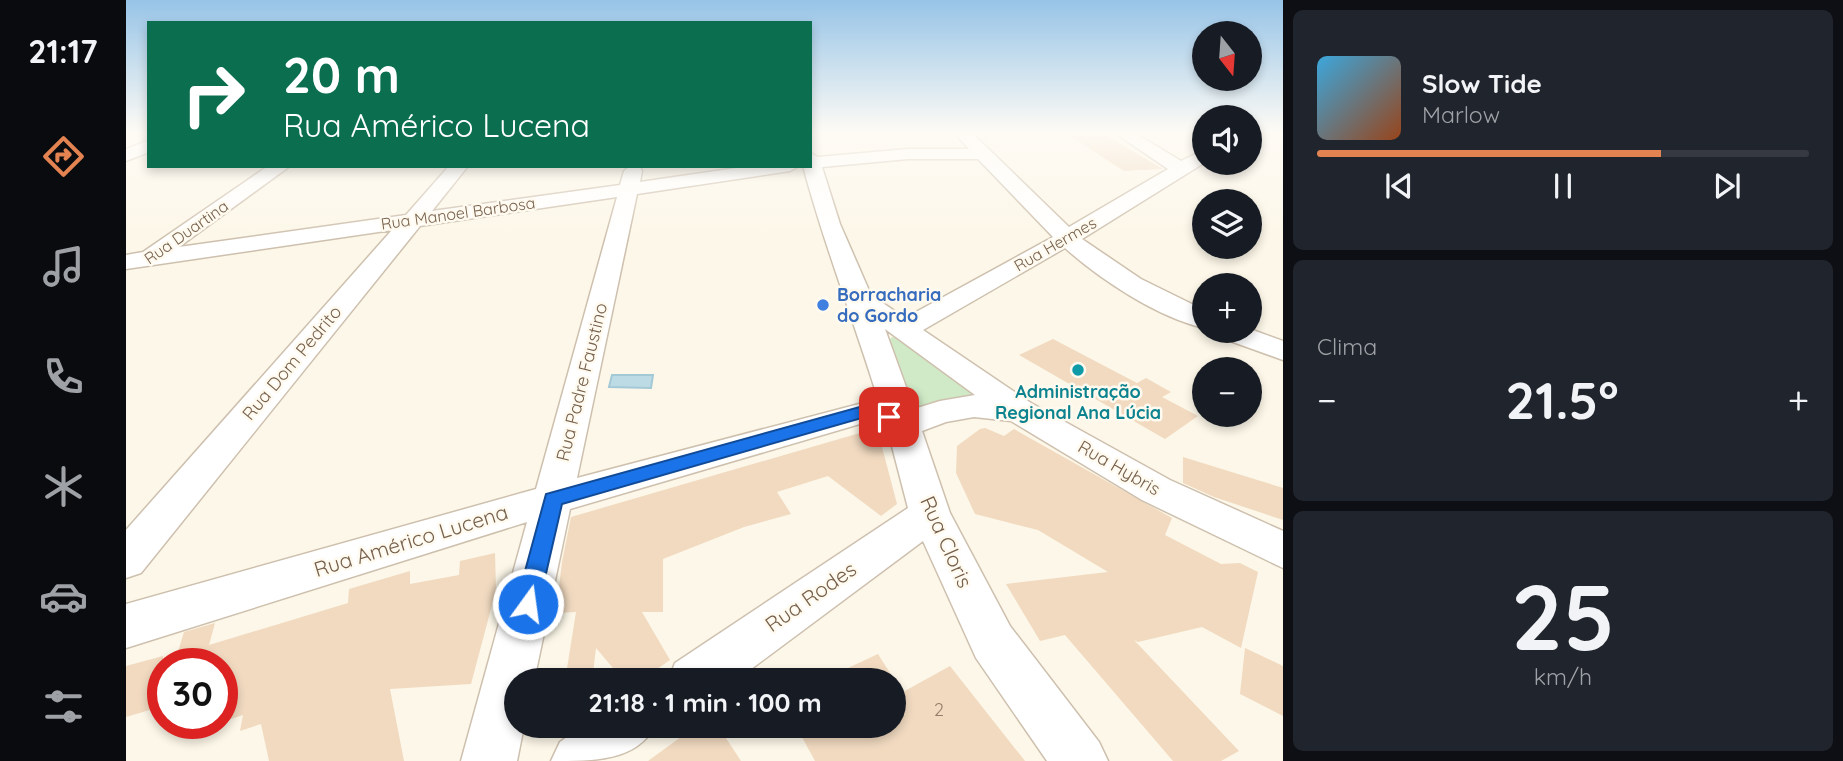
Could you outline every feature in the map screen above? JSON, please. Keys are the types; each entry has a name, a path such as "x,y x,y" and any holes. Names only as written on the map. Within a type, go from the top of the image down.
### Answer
{"street":[{"name":"Rua Duartina","path":"126,273 137,260 277,169"},
{"name":"Rua Dom Pedrito","path":"126,560 457,169"},
{"name":"Rua Manoel Barbosa","path":"137,260 414,220 631,177 754,169"},
{"name":"Rua Cloris","path":"813,169 829,224 860,299 903,425 930,514 993,642 1080,761"},
{"path":"998,169 1067,238 1130,284 1192,314"},
{"name":"Rua Hermes","path":"905,328 1067,238 1181,169"},
{"name":"Rua Padre Faustino","path":"489,761 631,177"},
{"name":"Rua Hybris","path":"860,299 905,328 1019,411 1156,490 1283,550"},
{"path":"1260,343 1283,352"},
{"path":"903,425 940,412 974,406 1019,411"},
{"name":"Rua Américo Lucena","path":"126,626 553,499 874,409 903,425"},
{"name":"Rua Rodes","path":"711,668 930,514"},
{"path":"579,761 612,738"}],"green space":[{"path":"892,337 903,339 975,395 914,408 887,342"}],"water":[{"path":"612,375 653,375 651,388 609,387"}],"building":[{"path":"1120,169 1163,169 1124,171"},
{"name":"Administração Regional Ana Lúcia","path":"1053,339 1137,383 1146,378 1171,392 1162,397 1192,413 1192,420 1165,439 1019,355"},
{"path":"877,428 897,504 881,516 828,476 777,492 791,514 744,527 663,559 663,612 642,612 670,660 659,668 613,668 596,648 594,668 567,668 576,612 556,613 571,517"},
{"path":"985,428 1004,436 1014,429 1172,518 1165,535 1221,564 1240,563 1258,572 1241,648 1202,627 1138,642 1134,640 1239,751 1221,761 1173,761 1065,635 1040,641 1006,584 1108,572 1038,530 975,514 956,473 957,446"},
{"path":"1183,457 1283,488 1283,520 1214,497 1183,483"},
{"path":"495,553 496,590 471,684 390,689 404,761 269,761 261,724 240,731 243,715 238,717 238,648 179,648 184,632 215,623 209,645 348,603 349,589 410,571 410,584 459,575 460,561"},
{"path":"1245,648 1283,666 1283,716 1240,694"},
{"path":"878,654 887,668 848,668"},
{"path":"147,660 147,711 126,717 126,666"},
{"path":"950,666 1025,761 815,761 803,738 906,738 906,690"},
{"path":"680,738 726,738 741,761 648,761"}],"place":[{"name":"Borracharia do Gordo","path":"823,305"},
{"name":"Administração Regional Ana Lúcia","path":"1078,370"}],"route":[{"path":"528,604 553,499 874,409 889,417"}]}
